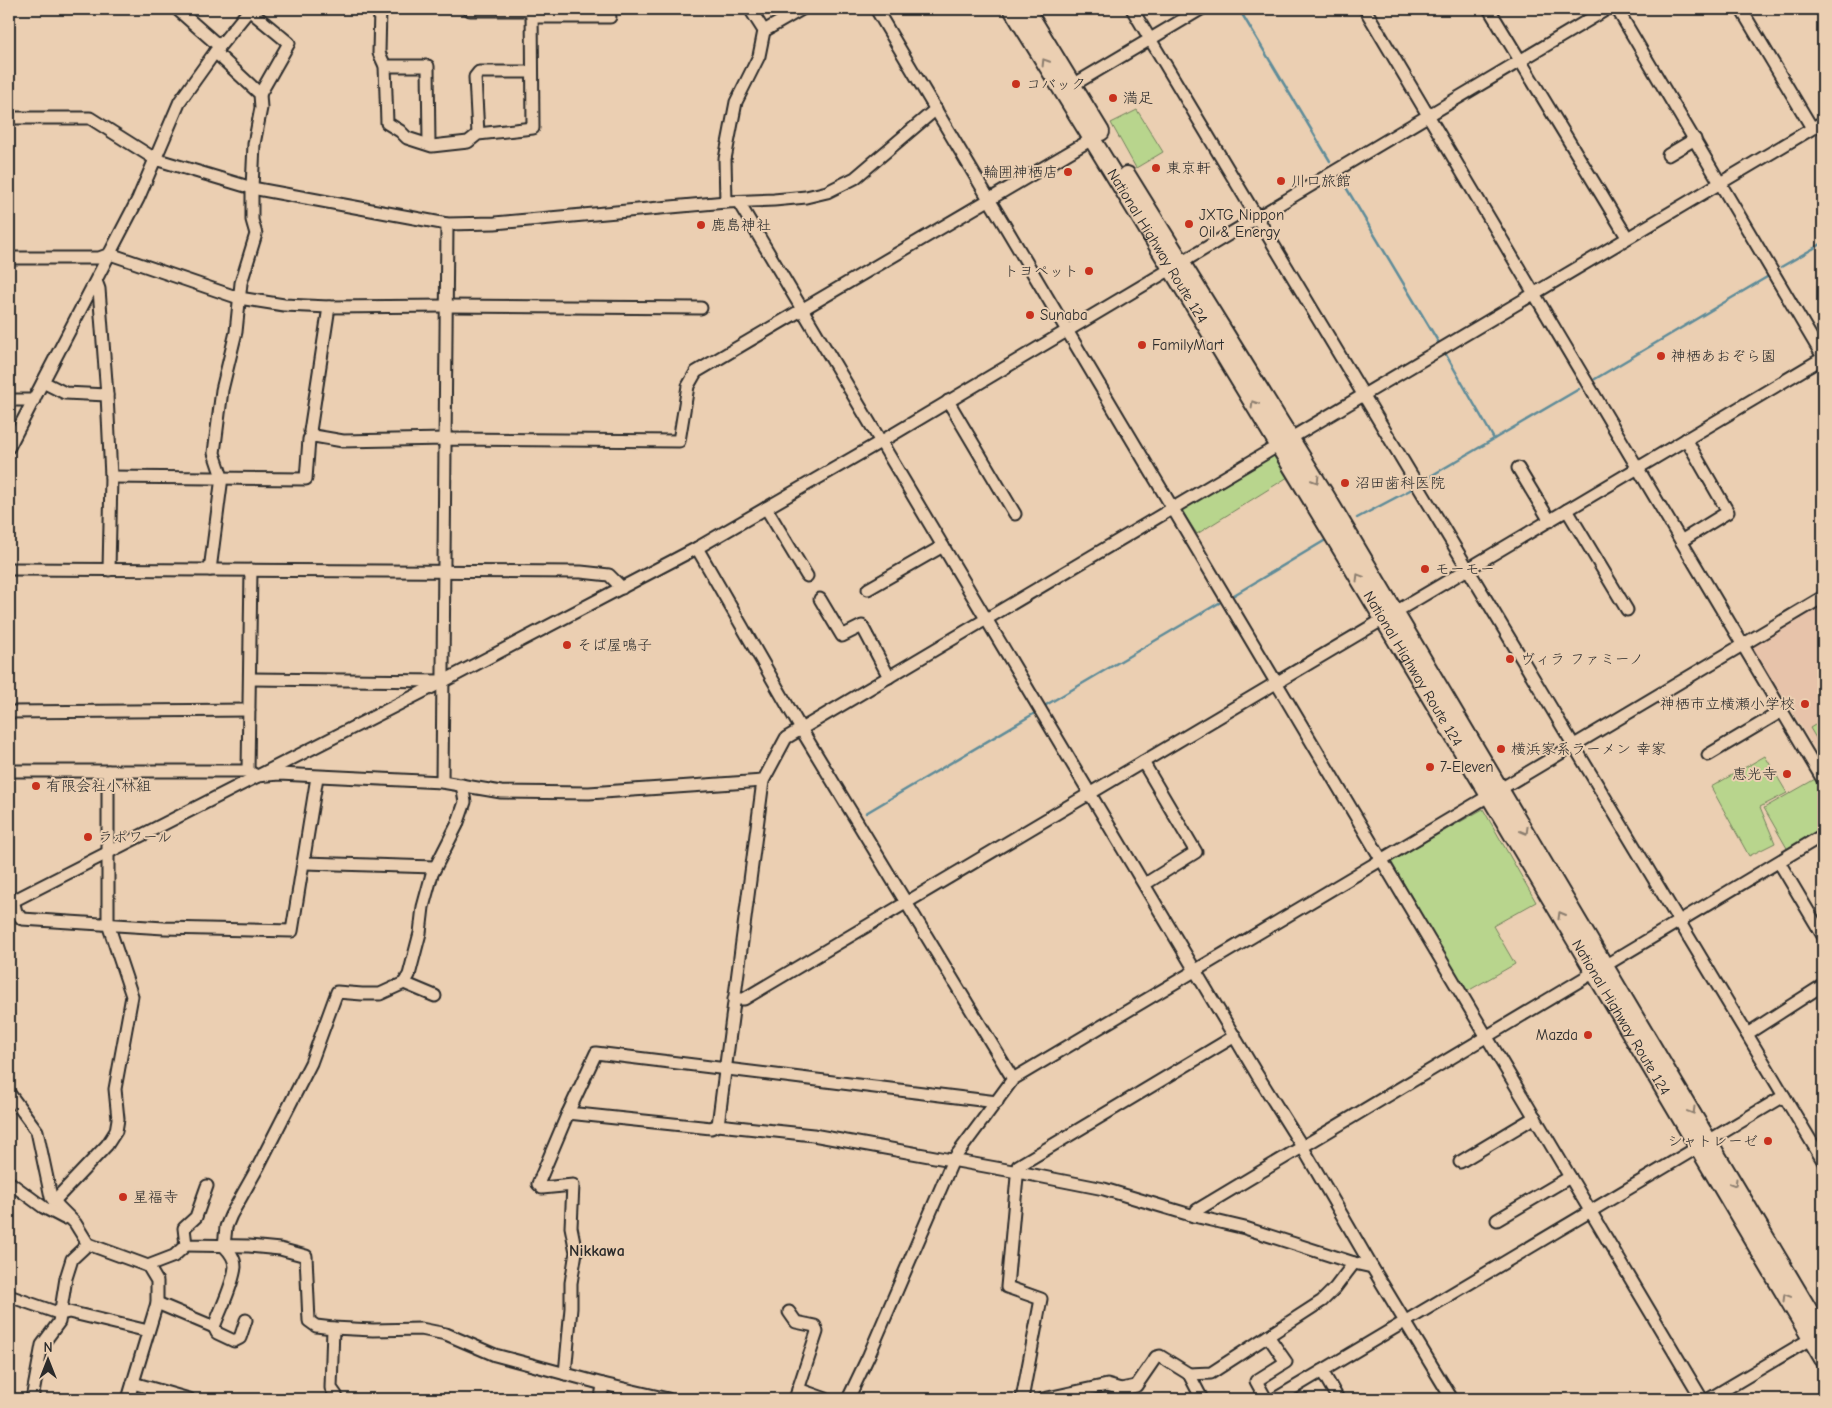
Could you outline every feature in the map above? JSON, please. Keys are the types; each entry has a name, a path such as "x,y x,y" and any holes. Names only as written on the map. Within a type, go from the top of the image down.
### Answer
{"highway":[{"name":"National Highway Route 124","path":"1012,9 1092,138 1176,265"},
{"name":"National Highway Route 124","path":"1026,9 1073,85 1176,265 1390,615 1703,1144 1820,1334 1823,1359"}],"street":[{"path":"177,9 260,94"},
{"path":"380,9 379,53 385,66 387,123 407,138 432,146 468,142 478,134 533,128 532,12"},
{"path":"726,202 725,160 736,102 760,56 764,31 750,9"},
{"path":"764,31 802,9"},
{"path":"876,9 1702,1399"},
{"path":"1132,9 1823,1160"},
{"path":"1073,85 1201,9"},
{"path":"1365,9 1823,780"},
{"path":"1489,9 1627,237"},
{"path":"317,777 305,863 292,931 164,928 22,919 11,902 109,853 252,774 444,681 696,548 882,441 1607,9"},
{"path":"734,999 744,999 1823,358 1617,9"},
{"path":"1741,9 1812,128"},
{"path":"9,446 138,199 180,101 217,49 250,10 289,44 260,94 261,108 254,144 252,188 252,220 256,234 241,283 236,332 222,390 214,453 222,477 210,570"},
{"path":"470,10 610,17"},
{"path":"385,66 428,66 429,144"},
{"path":"478,134 475,77 480,72 532,72"},
{"path":"9,118 90,118 155,159 252,188 447,224 495,223 726,202 739,203 806,197 827,192 855,178 936,109"},
{"path":"718,1125 763,781 776,753 786,738 1823,122"},
{"path":"111,477 222,477 306,480 309,438 314,436 343,441 445,439 679,441 688,386 696,372 1092,138"},
{"path":"1668,156 1695,139"},
{"path":"739,203 1452,1399"},
{"path":"442,782 447,224"},
{"path":"9,258 99,258 110,254 239,298 284,305 328,307 701,308"},
{"path":"96,281 99,288 111,477 109,570"},
{"path":"314,436 310,431 328,307"},
{"path":"43,382 65,393 107,395"},
{"path":"9,400 34,400"},
{"path":"948,401 1015,514"},
{"path":"1681,541 1728,512 1686,440"},
{"path":"1518,468 1550,520"},
{"path":"766,508 806,576"},
{"path":"1567,510 1627,610"},
{"path":"868,589 943,546"},
{"path":"696,548 801,729 1013,1079"},
{"path":"9,569 444,573 581,572 609,575 622,588"},
{"path":"251,570 249,710 252,774"},
{"path":"848,1399 953,1160 1013,1079 1823,597"},
{"path":"820,599 842,636 862,626 888,677"},
{"path":"250,679 444,681"},
{"path":"9,712 249,710"},
{"path":"1708,755 1782,711"},
{"path":"1143,762 1196,852 1145,884"},
{"path":"9,771 279,774 442,782 501,792 589,793 763,781"},
{"path":"54,1201 107,1145 116,1131 118,1119 115,1089 132,996 108,924 108,771"},
{"path":"224,1246 226,1227 231,1214 312,1063 337,992 380,994 404,983 409,975 418,941 423,907 434,867 457,825 464,802 462,785"},
{"path":"1194,1216 1197,1210 1823,835"},
{"path":"1779,862 1823,936"},
{"path":"305,863 434,867"},
{"path":"404,983 435,996"},
{"path":"1747,1034 1823,985"},
{"path":"1022,1399 1041,1299 1007,1287 1018,1166 1235,1036"},
{"path":"565,1374 571,1308 571,1283 576,1252 571,1227 573,1185 542,1188 538,1184 596,1053 997,1102"},
{"path":"9,1093 37,1131 51,1197 54,1201 75,1223 88,1244 148,1266 157,1281 157,1303 128,1399"},
{"path":"1275,1399 1784,1096"},
{"path":"568,1113 712,1128 718,1125 813,1135 1018,1172 1104,1189 1194,1216 1245,1228 1372,1267"},
{"path":"1460,1162 1535,1117"},
{"path":"1497,1220 1570,1178"},
{"path":"9,1182 43,1207 75,1223"},
{"path":"186,1245 184,1228 196,1217 207,1186"},
{"path":"32,1399 42,1345 59,1322 66,1278 72,1259 88,1244"},
{"path":"148,1266 174,1256 186,1245 249,1246 280,1249 306,1256 309,1321 316,1326 373,1330 400,1328 429,1330 446,1334 496,1354 565,1374 668,1399"},
{"path":"214,1327 232,1280 235,1266 230,1252 224,1246"},
{"path":"1189,1374 1211,1373 1322,1301 1335,1288 1354,1263"},
{"path":"9,1296 61,1314 69,1312 148,1330"},
{"path":"157,1303 214,1327 217,1333 234,1341 240,1338 246,1320"},
{"path":"789,1312 796,1322 816,1326 817,1332 796,1394 826,1399"},
{"path":"333,1328 331,1388 337,1399"},
{"path":"1709,1399 1820,1334"},
{"path":"1266,1399 1256,1381 1286,1362 1268,1336"},
{"path":"1043,1399 1107,1385 1121,1389 1136,1386 1156,1357 1160,1356 1189,1374 1202,1399"},
{"path":"1322,1371 1338,1399"},
{"path":"134,1383 189,1399"},
{"path":"601,1399 604,1384"}],"shaded area":[{"name":"神栖市立横瀬小学校","path":"1823,604 1823,761 1752,647"}],"green space":[{"path":"1137,110 1163,152 1136,168 1111,123"},
{"path":"1273,453 1288,477 1197,534 1181,509"},
{"path":"1823,720 1823,750 1810,728"},
{"path":"1765,756 1787,793 1760,807 1775,843 1749,856 1711,787"},
{"path":"1817,778 1823,788 1823,829 1788,850 1764,808"},
{"path":"1483,809 1536,902 1493,926 1515,964 1466,992 1391,861"}],"waterway":[{"path":"1239,9 1330,161"},
{"path":"1341,179 1439,343"},
{"path":"1781,267 1823,243"},
{"path":"1595,379 1767,277"},
{"path":"1445,353 1494,439"},
{"path":"1424,480 1579,389"},
{"path":"1357,518 1412,489"},
{"path":"1234,595 1324,541"},
{"path":"1046,705 1219,603"},
{"path":"866,813 1035,713"}],"place":[{"name":"コバック","path":"1016,84"},
{"name":"満足","path":"1113,98"},
{"name":"東京軒","path":"1156,168"},
{"name":"輪囲神栖店","path":"1068,172"},
{"name":"川口旅館","path":"1281,181"},
{"name":"JXTG Nippon Oil & Energy","path":"1189,224"},
{"name":"鹿島神社","path":"701,225"},
{"name":"トヨペット","path":"1089,271"},
{"name":"Sunaba","path":"1030,315"},
{"name":"FamilyMart","path":"1142,345"},
{"name":"神栖あおぞら園","path":"1661,356"},
{"name":"沼田歯科医院","path":"1345,483"},
{"name":"モーモー","path":"1425,569"},
{"name":"そば屋鳴子","path":"567,645"},
{"name":"ヴィラ ファミーノ","path":"1510,659"},
{"name":"神栖市立横瀬小学校","path":"1805,704"},
{"name":"横浜家系ラーメン 幸家","path":"1501,749"},
{"name":"7-Eleven","path":"1430,767"},
{"name":"恵光寺","path":"1787,774"},
{"name":"有限会社小林組","path":"36,786"},
{"name":"ラポワール","path":"88,837"},
{"name":"Mazda","path":"1588,1035"},
{"name":"シャトレーゼ","path":"1768,1141"},
{"name":"星福寺","path":"123,1197"}],"district":[{"name":"Nikkawa","path":"597,1250"}]}
